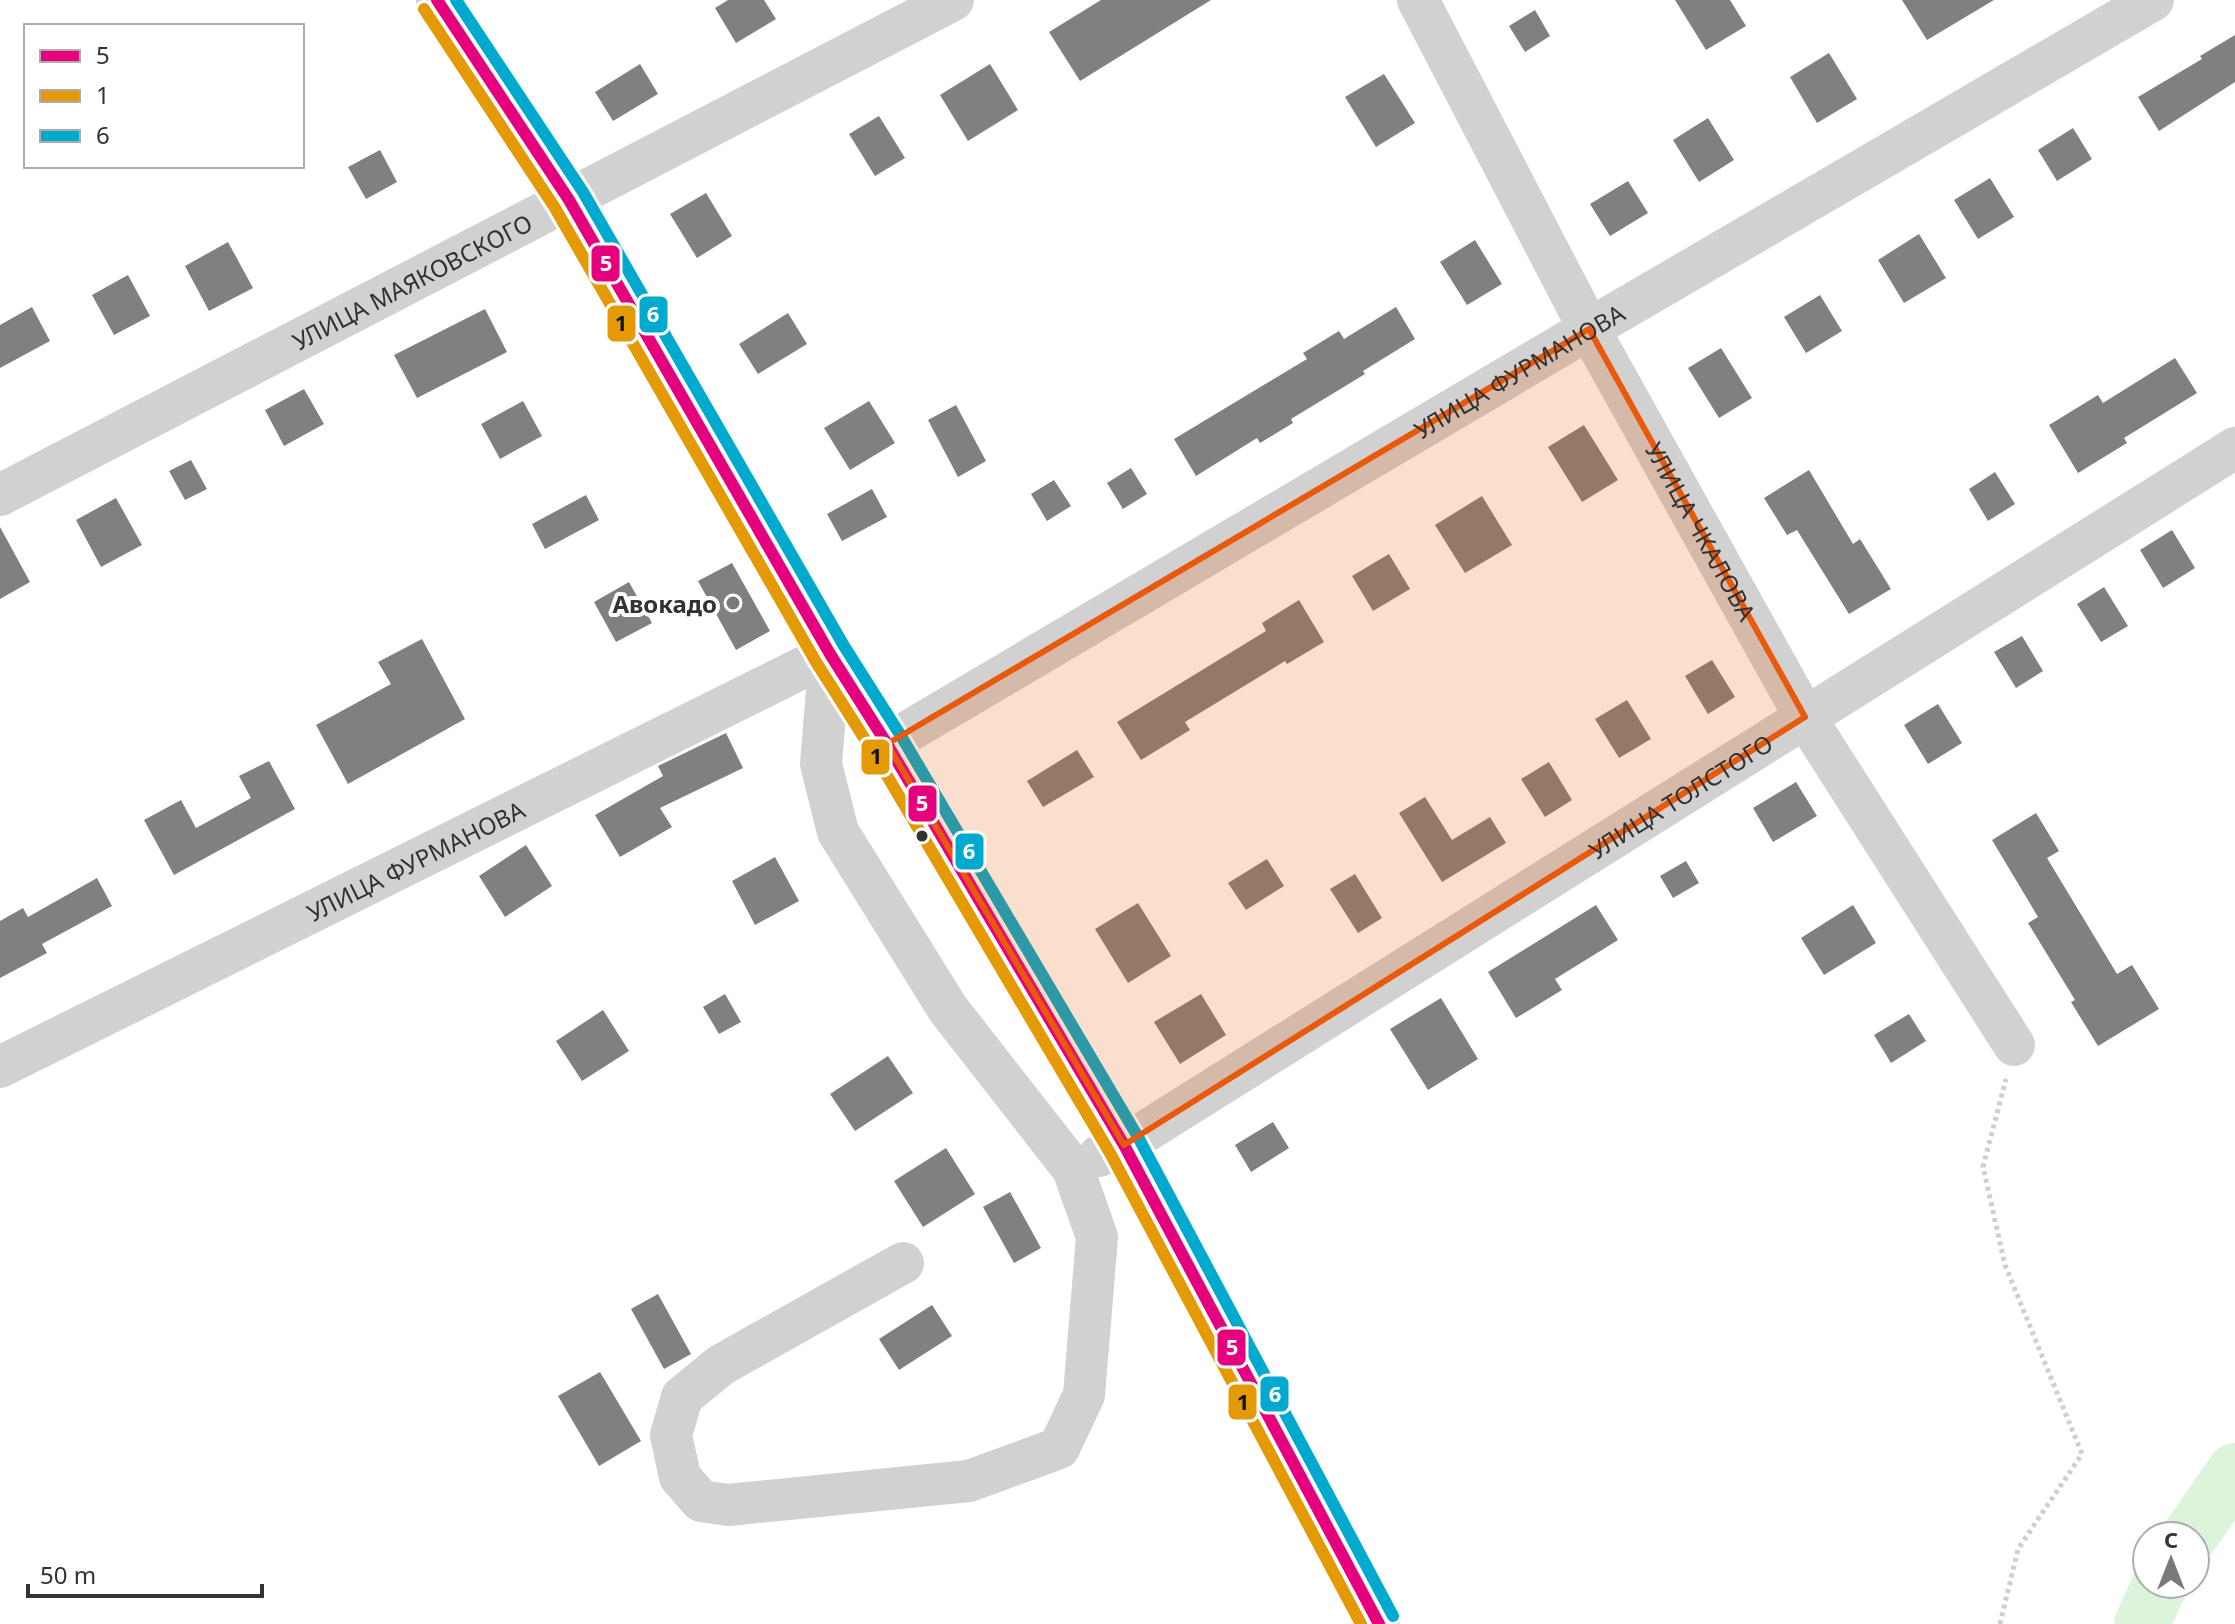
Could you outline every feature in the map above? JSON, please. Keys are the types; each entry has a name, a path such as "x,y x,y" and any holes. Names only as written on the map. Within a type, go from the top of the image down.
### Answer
{"street":[{"path":"437,0 569,200 830,654 887,744 1124,1145 1379,1624"},
{"name":"УЛИЦА МАЯКОВСКОГО","path":"0,495 953,0"},
{"name":"УЛИЦА ЧКАЛОВА","path":"1418,0 1589,329 1805,717 2014,1045"},
{"name":"УЛИЦА ФУРМАНОВА","path":"887,744 2153,0"},
{"name":"УЛИЦА ТОЛСТОГО","path":"1073,1169 1124,1145 2235,448"},
{"path":"830,654 821,764 838,832 948,1009 1073,1169 1097,1237 1084,1395 1059,1448 969,1481 728,1505 701,1501 680,1477 671,1435 682,1397 721,1365 903,1263"},
{"name":"УЛИЦА ФУРМАНОВА","path":"0,1067 830,654"}],"path":[{"path":"2000,1624 2018,1549 2082,1454 2005,1265 1983,1167 2014,1045"}],"highlighted area":[{"path":"1589,329 1805,717 1124,1145 887,744"}],"building":[{"path":"728,0 764,0 776,19 736,43 715,8"},
{"path":"1101,0 1211,0 1080,81 1049,32"},
{"path":"1675,0 1730,0 1746,26 1706,50"},
{"path":"1902,0 1994,0 1927,40"},
{"path":"1535,10 1550,36 1525,52 1509,26"},
{"path":"2235,35 2235,82 2159,131 2138,97 2202,59 2200,56"},
{"path":"1829,53 1857,99 1817,123 1790,77"},
{"path":"640,64 658,94 613,121 595,92"},
{"path":"990,64 1018,110 968,141 940,95"},
{"path":"1384,74 1415,123 1376,147 1345,97"},
{"path":"879,116 905,158 875,176 849,134"},
{"path":"1708,118 1734,160 1699,182 1673,140"},
{"path":"2073,128 2092,159 2057,181 2038,150"},
{"path":"380,150 397,182 366,199 348,167"},
{"path":"1990,178 2014,217 1978,239 1954,200"},
{"path":"1628,181 1648,213 1610,236 1590,204"},
{"path":"706,193 732,236 697,258 670,214"},
{"path":"1919,234 1946,278 1904,303 1878,260"},
{"path":"1475,240 1502,284 1467,305 1440,262"},
{"path":"228,242 253,288 209,311 185,266"},
{"path":"128,275 150,316 114,335 92,295"},
{"path":"1820,295 1842,331 1806,353 1784,317"},
{"path":"32,307 50,341 0,368 0,325"},
{"path":"1396,307 1415,339 1291,419 1293,423 1260,443 1257,438 1196,476 1174,439 1307,359 1303,353 1339,331 1344,339"},
{"path":"485,309 507,352 417,398 394,355"},
{"path":"788,313 807,344 758,374 739,344"},
{"path":"1721,348 1752,398 1719,418 1688,368"},
{"path":"2175,358 2197,393 2124,438 2127,443 2078,473 2049,425 2098,395 2103,403"},
{"path":"304,389 324,424 284,446 265,410"},
{"path":"523,401 542,436 500,459 481,424"},
{"path":"869,401 895,443 850,470 824,428"},
{"path":"956,405 986,461 958,477 928,420"},
{"path":"1584,425 1618,480 1582,502 1548,447"},
{"path":"191,460 207,489 185,500 169,471"},
{"path":"1131,468 1147,494 1123,509 1107,483"},
{"path":"1809,470 1853,544 1860,539 1891,589 1849,614 1797,530 1787,535 1764,498"},
{"path":"1995,472 2015,504 1988,521 1969,489"},
{"path":"1054,480 1071,506 1047,521 1031,494"},
{"path":"872,489 887,517 842,541 827,514"},
{"path":"586,495 599,520 545,549 532,524"},
{"path":"1482,496 1512,545 1465,573 1435,525"},
{"path":"116,498 142,545 101,567 76,520"},
{"path":"0,527 30,582 0,599"},
{"path":"2172,530 2195,568 2163,588 2140,550"},
{"path":"1389,554 1410,589 1373,611 1352,576"},
{"path":"732,563 770,631 736,650 698,581"},
{"path":"629,582 652,623 616,642 594,602"},
{"path":"2104,587 2128,626 2101,642 2077,604"},
{"path":"1299,600 1324,642 1287,664 1285,661 1185,722 1190,730 1141,760 1117,722 1266,631 1262,623"},
{"path":"2022,636 2043,671 2016,688 1994,652"},
{"path":"422,639 465,719 348,784 316,725 391,684 378,662"},
{"path":"1712,660 1735,697 1708,714 1685,676"},
{"path":"1627,700 1651,739 1619,758 1595,719"},
{"path":"1938,704 1962,743 1928,764 1904,725"},
{"path":"726,733 743,768 660,808 672,827 620,857 595,815 663,776 658,766"},
{"path":"1077,750 1094,777 1043,807 1027,781"},
{"path":"269,761 295,809 174,875 144,820 181,800 196,828 251,798 239,776"},
{"path":"1549,762 1572,800 1545,817 1521,779"},
{"path":"1796,782 1817,816 1773,842 1753,808"},
{"path":"1425,797 1452,840 1490,817 1506,843 1442,882 1399,813"},
{"path":"2036,813 2059,851 2047,858 2117,974 2132,965 2159,1009 2098,1046 2071,1002 2075,1000 2028,923 2038,917 1992,840"},
{"path":"526,845 552,886 505,917 479,876"},
{"path":"775,857 799,901 755,925 732,881"},
{"path":"1267,859 1284,886 1246,910 1228,883"},
{"path":"1686,861 1699,883 1673,898 1660,876"},
{"path":"1355,874 1382,918 1358,933 1330,889"},
{"path":"97,878 112,906 42,944 47,953 0,978 0,921 23,908 28,917"},
{"path":"1138,903 1171,956 1128,983 1095,929"},
{"path":"1596,905 1618,940 1555,979 1562,990 1516,1018 1488,972"},
{"path":"1853,905 1876,943 1824,975 1801,938"},
{"path":"725,994 741,1022 719,1034 703,1007"},
{"path":"1201,994 1226,1035 1180,1064 1154,1022"},
{"path":"1441,998 1478,1059 1428,1090 1390,1029"},
{"path":"603,1010 629,1051 582,1081 556,1041"},
{"path":"1909,1014 1926,1041 1891,1063 1874,1035"},
{"path":"888,1056 913,1093 855,1131 830,1094"},
{"path":"1273,1122 1289,1148 1251,1172 1235,1145"},
{"path":"946,1148 975,1194 923,1227 894,1181"},
{"path":"1010,1192 1041,1248 1014,1263 983,1207"},
{"path":"658,1294 691,1354 664,1369 631,1309"},
{"path":"932,1305 952,1336 899,1370 879,1339"},
{"path":"600,1372 641,1441 599,1466 558,1396"}],"waterway":[{"path":"2201,1520 2235,1471"},
{"path":"2142,1624 2153,1600"}],"transit line":[{"name":"5","path":"437,0 569,200 830,654 887,744 1124,1145 1379,1624"},
{"name":"6","path":"456,0 583,192 844,646 901,736 1138,1137 1393,1616"},
{"name":"1","path":"424,9 555,208 816,662 873,752 1110,1153 1361,1624"}],"place":[{"name":"Авокадо","path":"733,603"}]}
